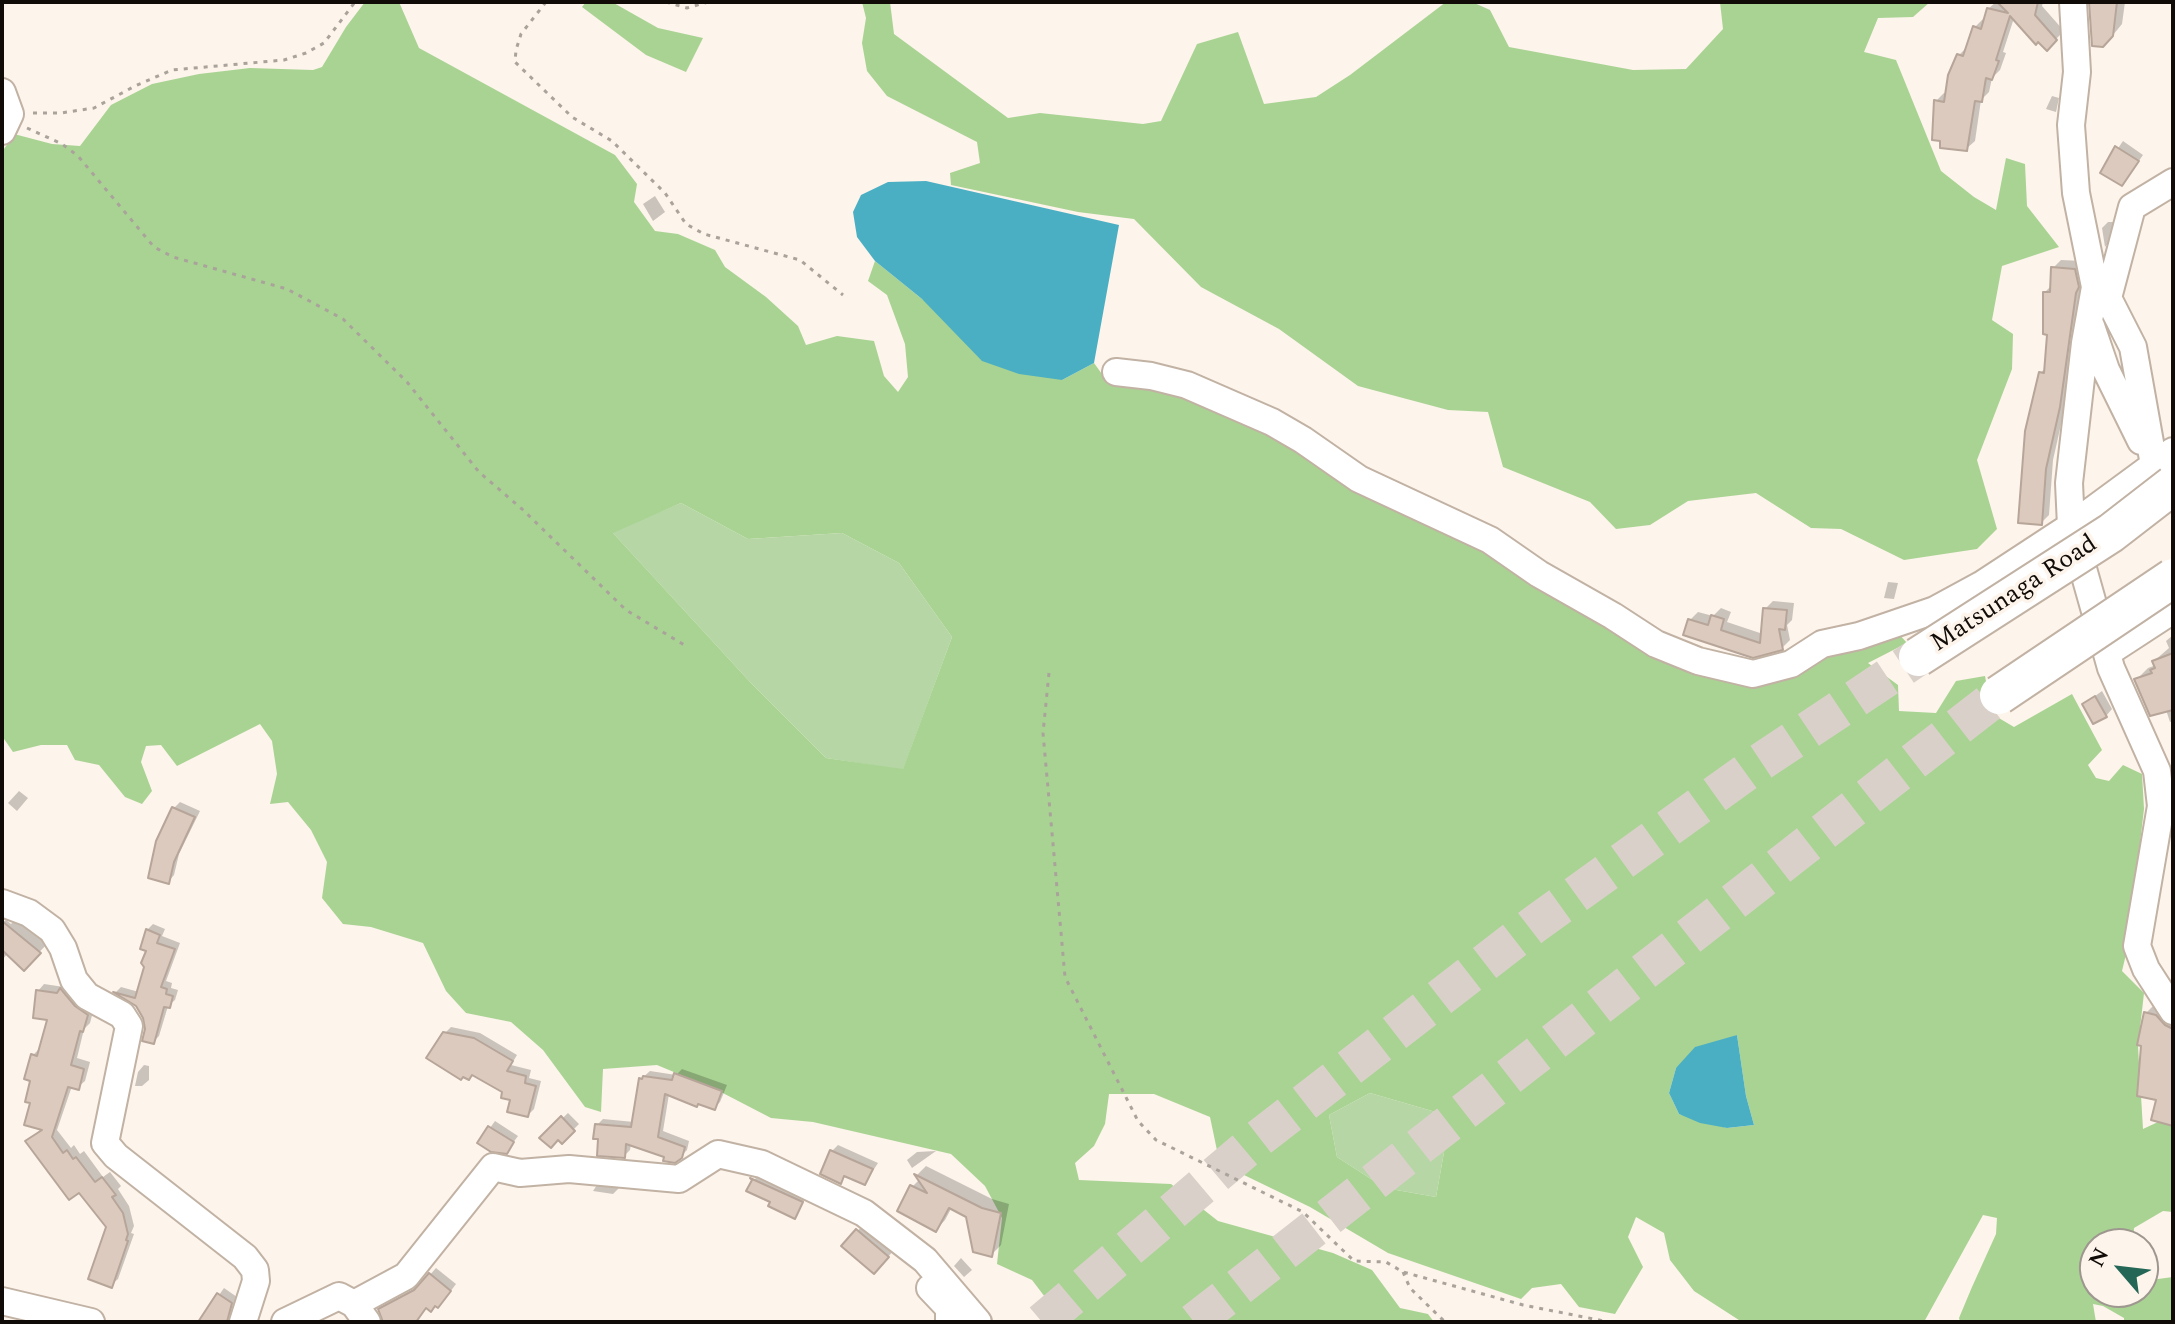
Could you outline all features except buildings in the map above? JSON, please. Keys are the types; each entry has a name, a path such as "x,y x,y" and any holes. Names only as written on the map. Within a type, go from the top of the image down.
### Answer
{"highway":[{"name":"Matsunaga Road","path":"1918,657 2111,533 2167,467"},
{"path":"1999,695 2173,578"}],"street":[{"path":"2073,2 2077,72 2071,125 2076,193 2095,287 2085,343 2069,483 2071,526 2111,668 2157,771 2161,806 2137,946 2146,969 2173,1011"},
{"path":"2173,182 2132,207 2108,298 2133,347 2173,492"},
{"path":"2090,323 2106,370 2167,467"},
{"path":"1116,372 1187,385 1272,422 1359,479 1490,540 1539,574 1656,644 1698,661 1753,674 1791,664 1822,644 1859,636 1935,610 1981,585 2167,467"},
{"path":"2107,653 2173,610"},
{"path":"2,903 29,913 52,930 63,948 74,980 87,996 122,1015 129,1026 105,1143 116,1156 245,1257 255,1270 256,1281 243,1322"},
{"path":"285,1322 339,1296 361,1313 406,1276 493,1167 520,1173 569,1169 679,1179 718,1154 762,1164 864,1213 893,1242 925,1260 967,1320"},
{"path":"2,1301 91,1322"}],"path":[{"path":"5,112 61,113 94,108 172,70 284,60 324,43 355,2"},
{"path":"537,2 541,7"},
{"path":"546,2 521,34 515,62 572,117 612,141 665,193 686,224 704,234 800,260 843,295"},
{"path":"666,2 687,8 708,2"},
{"path":"5,112 13,122 62,144 78,156 154,247 173,257 287,289 343,319 407,382 479,472 522,509 626,610 686,646"},
{"path":"1049,673 1043,733 1065,977 1138,1121 1156,1140 1303,1212 1354,1261 1386,1262 1403,1272 1523,1305 1609,1322"},
{"path":"1403,1272 1410,1288 1445,1322"}],"green space":[{"path":"365,2 399,2 419,48 615,155 637,184 634,202 655,231 678,234 715,250 725,267 766,297 798,326 806,345 837,336 874,341 884,376 898,392 908,377 905,344 887,295 868,281 875,261 922,299 1062,380 1094,363 1107,381 1163,387 1216,404 1472,536 1694,670 1823,653 1898,633 1907,643 1868,663 1898,685 1899,711 1936,713 1956,681 1985,676 1992,714 2014,727 2072,694 2102,750 2088,765 2096,778 2109,781 2123,765 2142,774 2144,809 2128,946 2122,971 2144,993 2138,1046 2143,1129 2173,1115 2173,1212 2163,1211 2134,1228 2079,1228 2079,1308 2094,1308 2096,1322 1960,1322 1959,1318 1996,1234 1997,1218 1983,1215 1924,1322 1742,1322 1694,1291 1670,1260 1664,1233 1636,1217 1628,1237 1643,1267 1615,1314 1579,1307 1561,1284 1532,1288 1521,1299 1388,1253 1310,1207 1219,1160 1210,1117 1154,1094 1109,1094 1105,1124 1094,1146 1075,1163 1079,1180 1171,1184 1218,1221 1333,1253 1372,1270 1400,1308 1428,1314 1434,1322 1064,1322 1032,1280 997,1264 1002,1218 985,1186 951,1154 813,1122 771,1118 717,1090 657,1065 603,1069 601,1112 585,1107 543,1050 511,1022 466,1013 446,991 423,943 371,927 343,924 322,898 327,862 311,830 288,802 270,804 277,774 272,741 260,724 177,766 161,745 146,746 141,762 152,791 142,804 125,797 99,765 75,760 67,745 41,745 13,752 2,736 2,152 14,134 52,144 80,146 111,105 152,84 250,68 313,70 322,67","holes":["681,503 748,539 842,533 899,563 952,637 903,769 826,758 751,683 613,533","1737,1035 1746,1096 1754,1125 1727,1128 1679,1114 1669,1093 1676,1068","1370,1093 1439,1113 1446,1141 1436,1197 1385,1188 1337,1157 1329,1115"]},
{"path":"586,2 612,2 658,28 703,38 686,72 646,55 582,7"},
{"path":"862,2 890,2 894,34 1008,118 1040,113 1143,124 1161,121 1197,44 1238,32 1264,104 1316,97 1446,2 1472,2 1490,10 1509,47 1633,70 1686,69 1723,29 1720,2 1930,2 1913,17 1878,18 1864,52 1896,60 1941,171 1974,197 1996,210 2006,158 2025,164 2027,206 2059,247 2002,266 1992,320 2013,334 2012,369 1977,460 1997,529 1977,549 1904,560 1841,529 1811,528 1756,493 1688,501 1650,525 1616,529 1590,502 1503,467 1488,412 1448,410 1358,386 1279,329 1201,287 1134,219 1078,212 951,185 950,173 980,163 977,142 887,96 867,71 862,43 866,18"},
{"path":"681,503 748,539 842,533 899,563 952,637 903,770 826,758 751,683 612,532"},
{"path":"1370,1093 1439,1113 1446,1141 1436,1197 1385,1188 1337,1157 1329,1115"},
{"path":"2173,1277 2173,1322 2124,1322 2124,1318 2106,1308 2159,1308 2159,1279"}],"water":[{"path":"926,181 1119,225 1094,363 1062,380 1019,374 982,361 922,299 875,261 857,237 853,212 861,195 888,182"},
{"path":"1737,1035 1746,1096 1754,1125 1727,1128 1700,1123 1679,1114 1669,1093 1676,1068 1695,1047"}],"tunnel":[{"path":"1042,1322 1259,1138 1535,924 1756,765 1918,657"},
{"path":"1194,1322 1999,695"}]}
